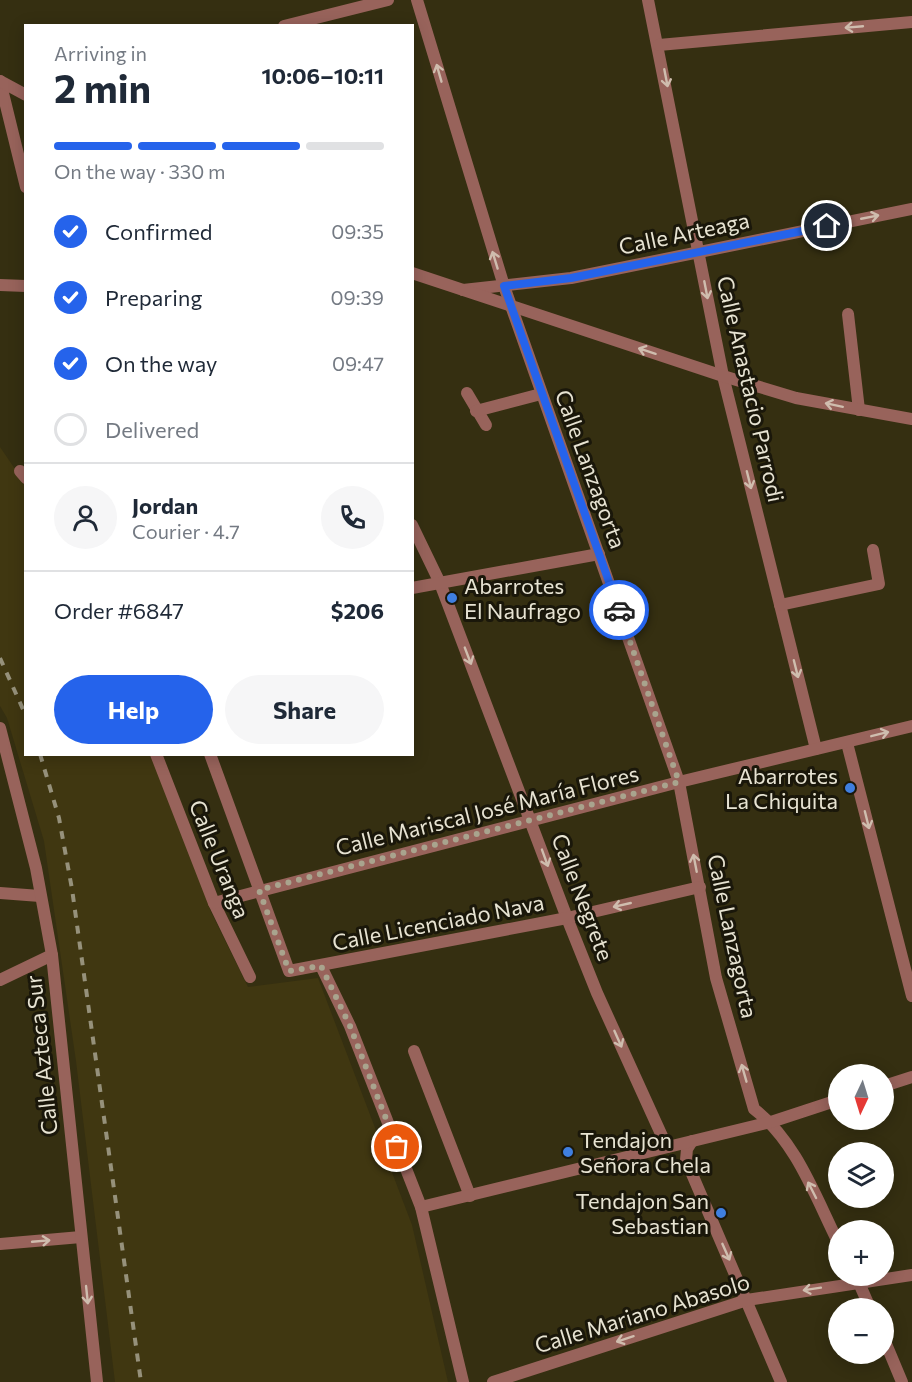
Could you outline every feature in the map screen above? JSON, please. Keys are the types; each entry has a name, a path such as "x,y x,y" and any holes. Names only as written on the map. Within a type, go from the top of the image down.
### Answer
{"street":[{"path":"292,24 388,0"},
{"name":"Calle Lanzagorta","path":"417,0 504,286 679,782 716,978 754,1109 771,1122 793,1153 828,1222"},
{"name":"Calle Anastacio Parrodi","path":"648,0 659,45 723,376 816,749"},
{"path":"659,45 912,22"},
{"path":"0,81 23,91"},
{"path":"0,81 24,179"},
{"name":"Calle Arteaga","path":"463,290 571,278 912,209"},
{"path":"414,274 796,398 912,419"},
{"path":"0,285 24,286"},
{"path":"848,314 859,410"},
{"path":"467,393 486,425"},
{"path":"477,411 541,394"},
{"name":"Calle Negrete","path":"414,529 440,583 597,993 667,1148"},
{"path":"780,605 879,584 873,550"},
{"path":"414,588 599,554"},
{"name":"Calle Mariscal José María Flores","path":"214,903 679,782 912,726"},
{"name":"Calle Azteca Sur","path":"0,728 52,955 98,1382"},
{"path":"847,743 912,996"},
{"name":"Calle Uranga","path":"157,756 214,903 250,977"},
{"path":"211,756 259,890"},
{"name":"Calle Licenciado Nava","path":"259,890 289,971 567,918 700,886"},
{"path":"0,893 40,896"},
{"path":"0,980 52,955"},
{"path":"321,966 350,1026 421,1207 463,1382"},
{"path":"414,1051 470,1196"},
{"path":"894,1083 912,1077"},
{"path":"421,1207 771,1122 828,1103"},
{"path":"692,1141 687,1149 686,1160 781,1382"},
{"path":"0,1244 81,1237"},
{"name":"Calle Mariano Abasolo","path":"894,1276 912,1275"},
{"name":"Calle Mariano Abasolo","path":"493,1382 747,1300 828,1285"},
{"path":"894,1363 902,1382"}],"shaded area":[{"path":"0,447 15,469 24,465 24,756 159,756 211,912 248,987 318,978 412,1225 448,1382 115,1382 76,1061 44,841 7,718 0,706"}],"railway":[{"path":"0,658 24,712"},
{"path":"41,756 59,818 72,889 141,1382"}],"way so far":[{"path":"397,1147 350,1026 321,966 289,971 259,890 532,822 679,782 619,610"}],"place":[{"name":"Abarrotes El Naufrago","path":"452,598"},
{"name":"Abarrotes La Chiquita","path":"850,788"},
{"name":"Tendajon Señora Chela","path":"568,1152"},
{"name":"Tendajon San Sebastian","path":"721,1213"}],"route":[{"path":"619,610 504,286 571,278 827,226"}]}
